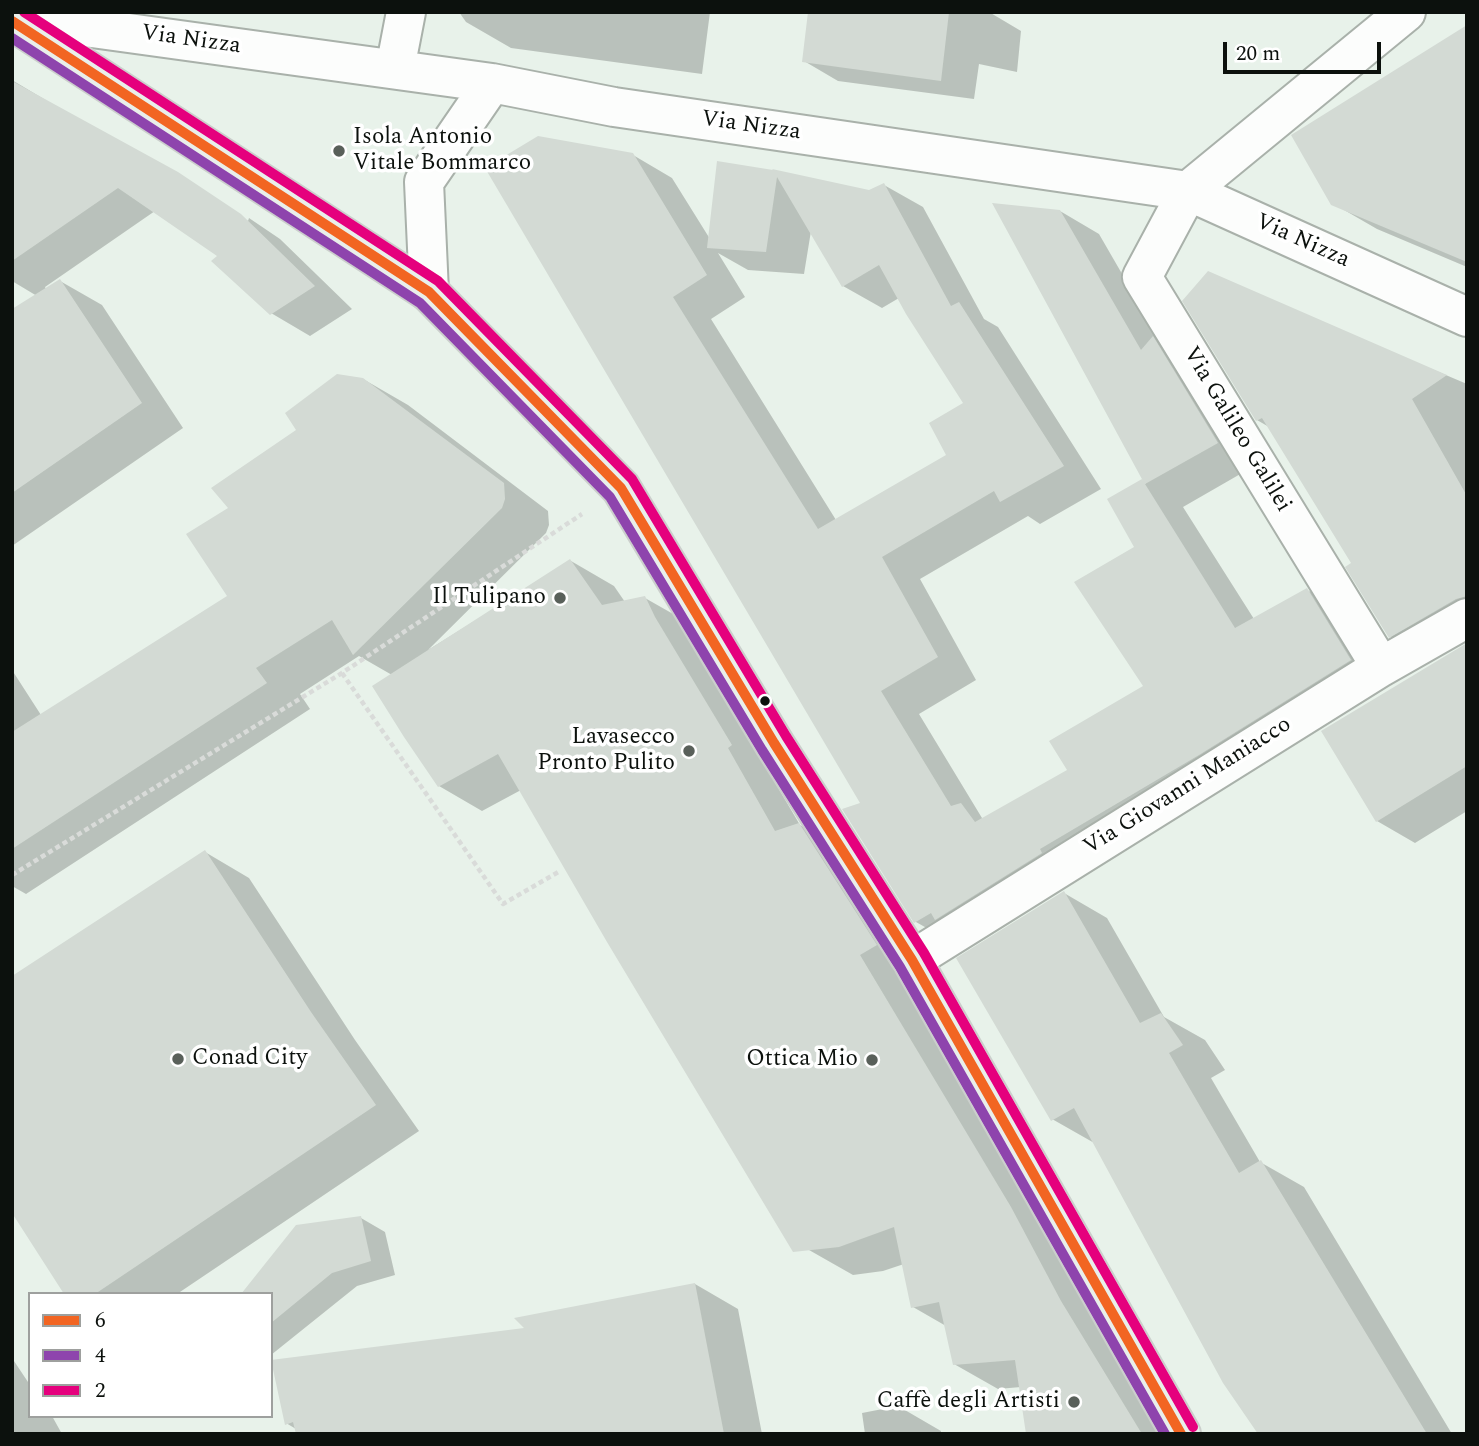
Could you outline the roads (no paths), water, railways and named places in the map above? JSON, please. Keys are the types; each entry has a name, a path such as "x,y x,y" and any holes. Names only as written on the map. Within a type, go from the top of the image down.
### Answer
{"main road":[{"path":"12,19 429,292 621,488 774,743 912,960 1181,1434"}],"street":[{"path":"395,69 406,12"},
{"path":"1188,191 1406,12"},
{"name":"Via Nizza","path":"12,19 492,83 614,107 1188,191 1467,317"},
{"path":"429,292 424,182 492,83"},
{"name":"Via Galileo Galilei","path":"1188,191 1142,277 1381,667"},
{"name":"Via Giovanni Maniacco","path":"912,960 1381,667 1467,618"}],"place":[{"name":"Isola Antonio Vitale Bommarco","path":"339,151"},
{"name":"Il Tulipano","path":"560,598"},
{"name":"Lavasecco Pronto Pulito","path":"689,751"},
{"name":"Conad City","path":"178,1059"},
{"name":"Ottica Mio","path":"872,1060"},
{"name":"Caffè degli Artisti","path":"1074,1402"}]}
